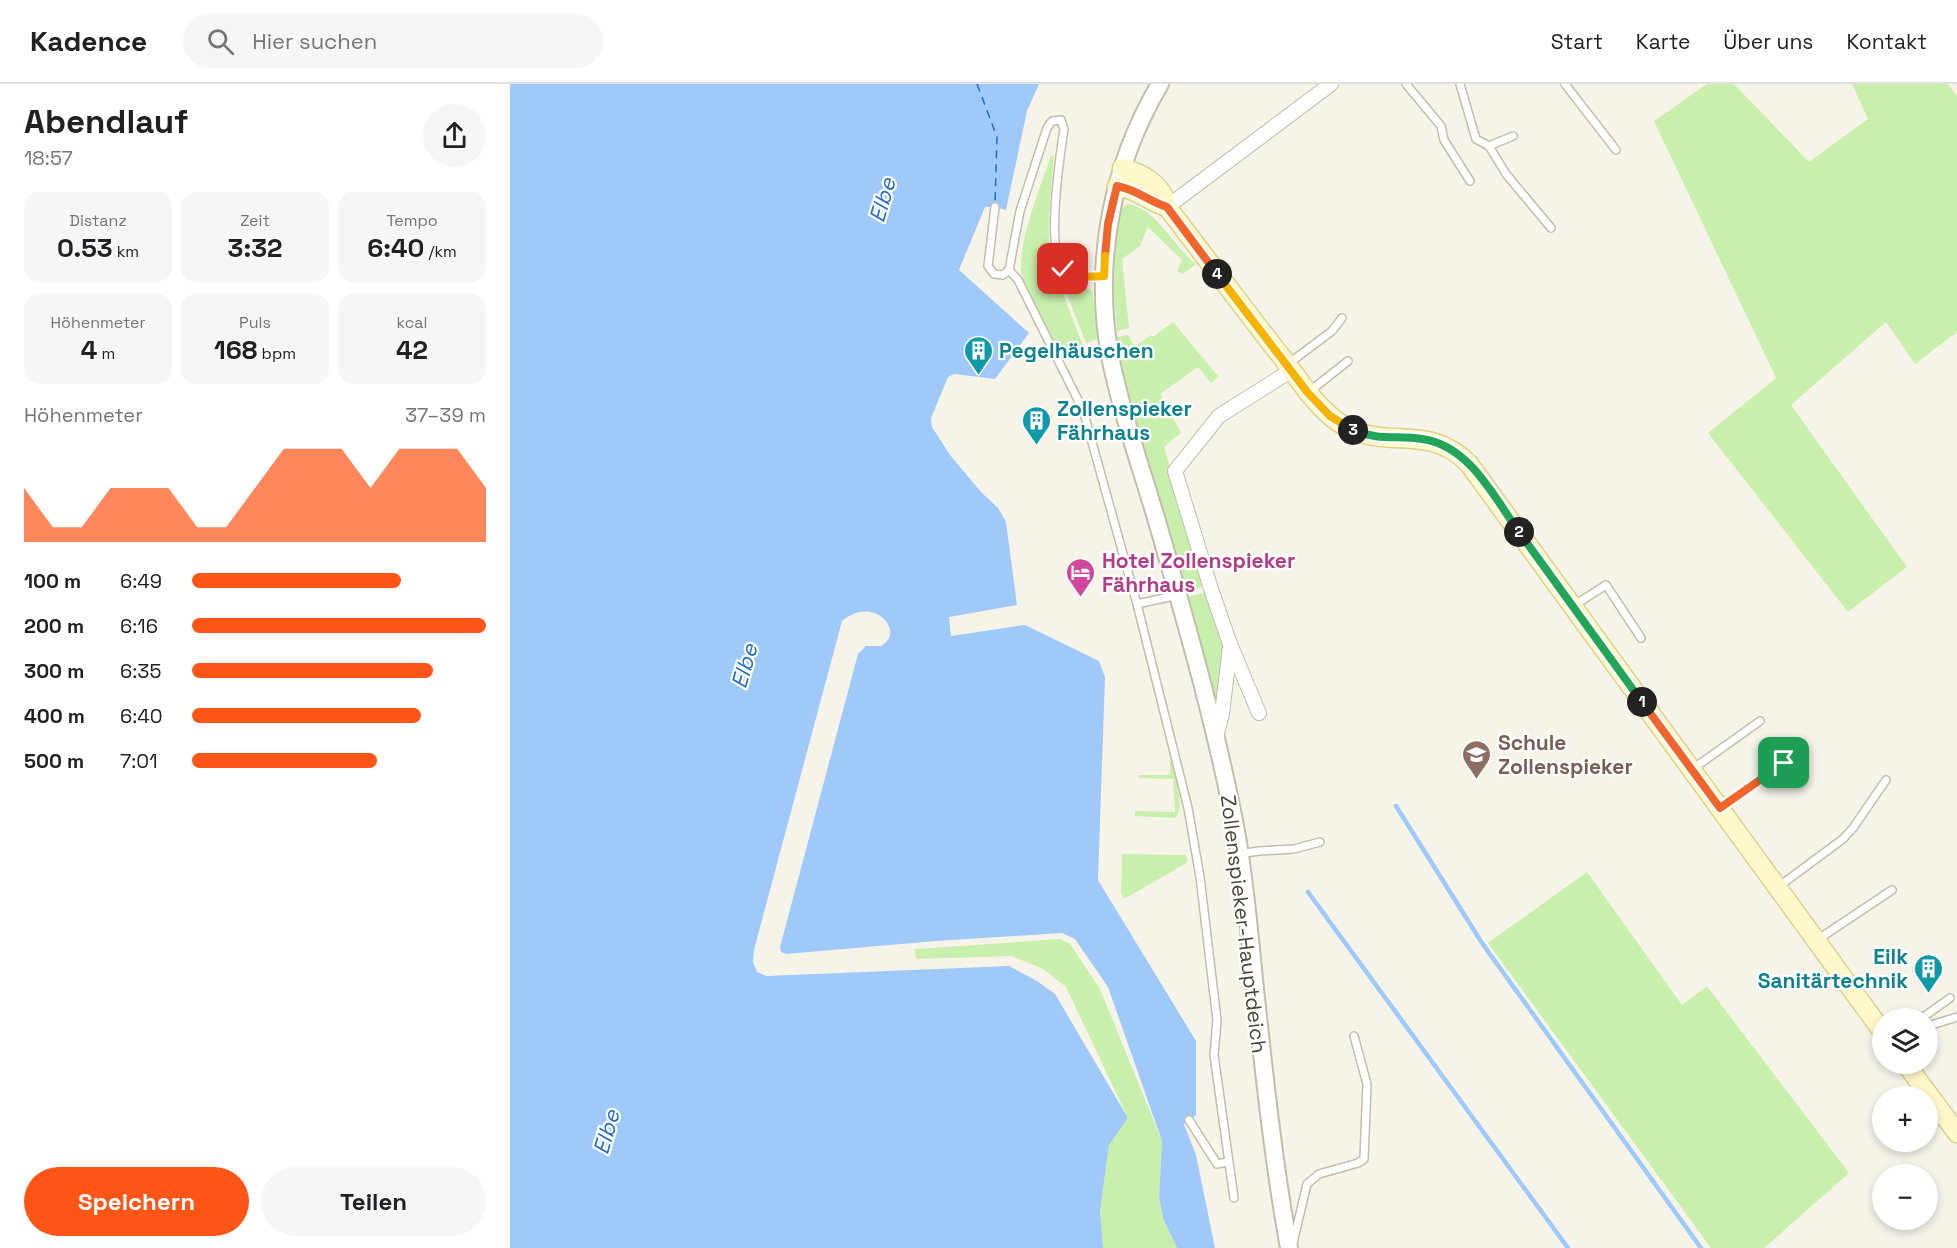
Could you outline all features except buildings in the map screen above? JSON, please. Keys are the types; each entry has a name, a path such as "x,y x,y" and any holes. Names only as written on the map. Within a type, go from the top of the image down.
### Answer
{"main road":[{"path":"1122,168 1155,183 1165,198 1167,207 1308,393 1330,416 1352,430 1374,438 1419,438 1443,444 1462,457 1478,474 1872,1016"},
{"path":"1117,186 1135,190 1167,207"},
{"path":"1913,1074 1957,1133"}],"street":[{"name":"Zollenspieker-Hauptdeich","path":"1160,84 1132,139 1117,186 1108,224 1104,276 1105,316 1110,357 1120,399 1178,595 1216,737 1239,854 1271,1134 1291,1248"},
{"path":"1167,207 1331,84"},
{"path":"1259,712 1230,644 1211,589 1176,471 1219,416 1290,368"},
{"path":"1216,737 1222,714 1230,644"}],"lane":[{"path":"1406,84 1441,126 1444,140 1470,181"},
{"path":"1460,84 1476,139 1489,146 1506,174 1551,228"},
{"path":"1565,84 1616,150"},
{"path":"995,207 988,266 998,275 1003,275 1009,270 1014,235 1047,128 1052,121 1057,119 1064,123 1057,189 1055,253 1062,268 1072,275 1104,276"},
{"path":"1489,146 1513,136"},
{"path":"1009,270 1018,279 1083,410 1137,604 1188,808 1197,857 1217,1020 1214,1055 1234,1198"},
{"path":"1290,368 1332,331 1342,318"},
{"path":"1308,393 1348,361"},
{"path":"1573,606 1606,585 1641,638"},
{"path":"1137,604 1178,595"},
{"path":"1692,770 1760,721"},
{"path":"1720,808 1784,763"},
{"path":"1778,887 1843,839 1886,780"},
{"path":"1239,854 1294,849 1320,842"},
{"path":"1816,940 1892,890"},
{"path":"1936,1008 1950,998"},
{"path":"1938,1023 1957,1017"},
{"path":"1291,1248 1307,1184 1319,1174 1359,1163 1364,1159 1367,1084 1354,1036"},
{"path":"1189,1120 1217,1164 1228,1162"}],"green space":[{"path":"1707,84 1734,84 1809,162 1868,119 1852,84 1948,84 1957,96 1957,332 1915,364 1886,322 1791,405 1907,567 1848,612 1708,433 1776,378 1654,121"},
{"path":"1051,156 1054,156 1049,214 1050,271 1057,278 1083,346 1065,352 1059,349 1033,304 1022,278 1021,266 1025,234"},
{"path":"1130,204 1141,208 1158,222 1196,264 1183,274 1177,271 1182,260 1148,227 1140,246 1122,259 1129,328 1117,331 1115,307 1111,304 1114,237 1120,213 1125,205"},
{"path":"1061,279 1082,285 1093,292 1097,339 1086,343"},
{"path":"1173,322 1218,376 1211,383 1198,367 1160,394 1181,433 1164,447 1205,586 1187,592 1116,349 1118,347 1117,337 1129,335 1135,346 1151,335 1153,337"},
{"path":"1206,592 1223,646 1217,708 1188,597"},
{"path":"1170,760 1180,799 1175,818 1135,816 1135,811 1175,812 1173,779 1139,778 1139,775 1170,775"},
{"path":"1122,854 1186,855 1188,862 1124,899 1121,893"},
{"path":"1587,872 1682,1005 1707,986 1849,1173 1764,1248 1711,1248 1488,943"},
{"path":"1060,939 1070,944 1100,989 1162,1141 1159,1198 1164,1221 1177,1248 1103,1248 1100,1211 1109,1145 1128,1118 1066,987 1043,969 1012,956 916,959 915,949"}],"water":[{"name":"Elbe","path":"510,84 1039,84 1027,111 1006,210 985,207 959,270 1029,333 995,379 954,374 948,377 931,418 932,427 950,455 981,492 998,508 1006,522 1017,605 949,617 951,636 1025,625 1099,661 1105,677 1098,880 1196,1041 1196,1115 1184,1124 1196,1155 1215,1248 1177,1248 1164,1221 1159,1198 1162,1141 1108,987 1075,939 1062,933 786,954 781,952 780,947 858,654 866,646 881,646 888,640 890,632 883,618 865,611 842,621 754,950 753,962 757,972 766,976 1009,966 1055,994 1128,1118 1109,1145 1100,1211 1103,1248 510,1248"}],"waterway":[{"path":"1396,806 1482,943 1701,1248"},
{"path":"1308,892 1568,1248"}],"ferry route":[{"path":"977,84 997,137 995,205"}],"place":[{"name":"Pegelhäuschen","path":"978,376"},
{"name":"Zollenspieker Fährhaus","path":"1036,446"},
{"name":"Hotel Zollenspieker Fährhaus","path":"1081,598"},
{"name":"Schule Zollenspieker","path":"1477,780"},
{"name":"Eilk Sanitärtechnik","path":"1929,994"}],"route":[{"path":"1063,269 1072,275 1082,277 1104,276 1108,224 1117,186 1135,190 1167,207 1308,393 1330,416 1352,430 1374,438 1419,438 1443,444 1454,450 1469,464 1720,808 1784,763"}]}
